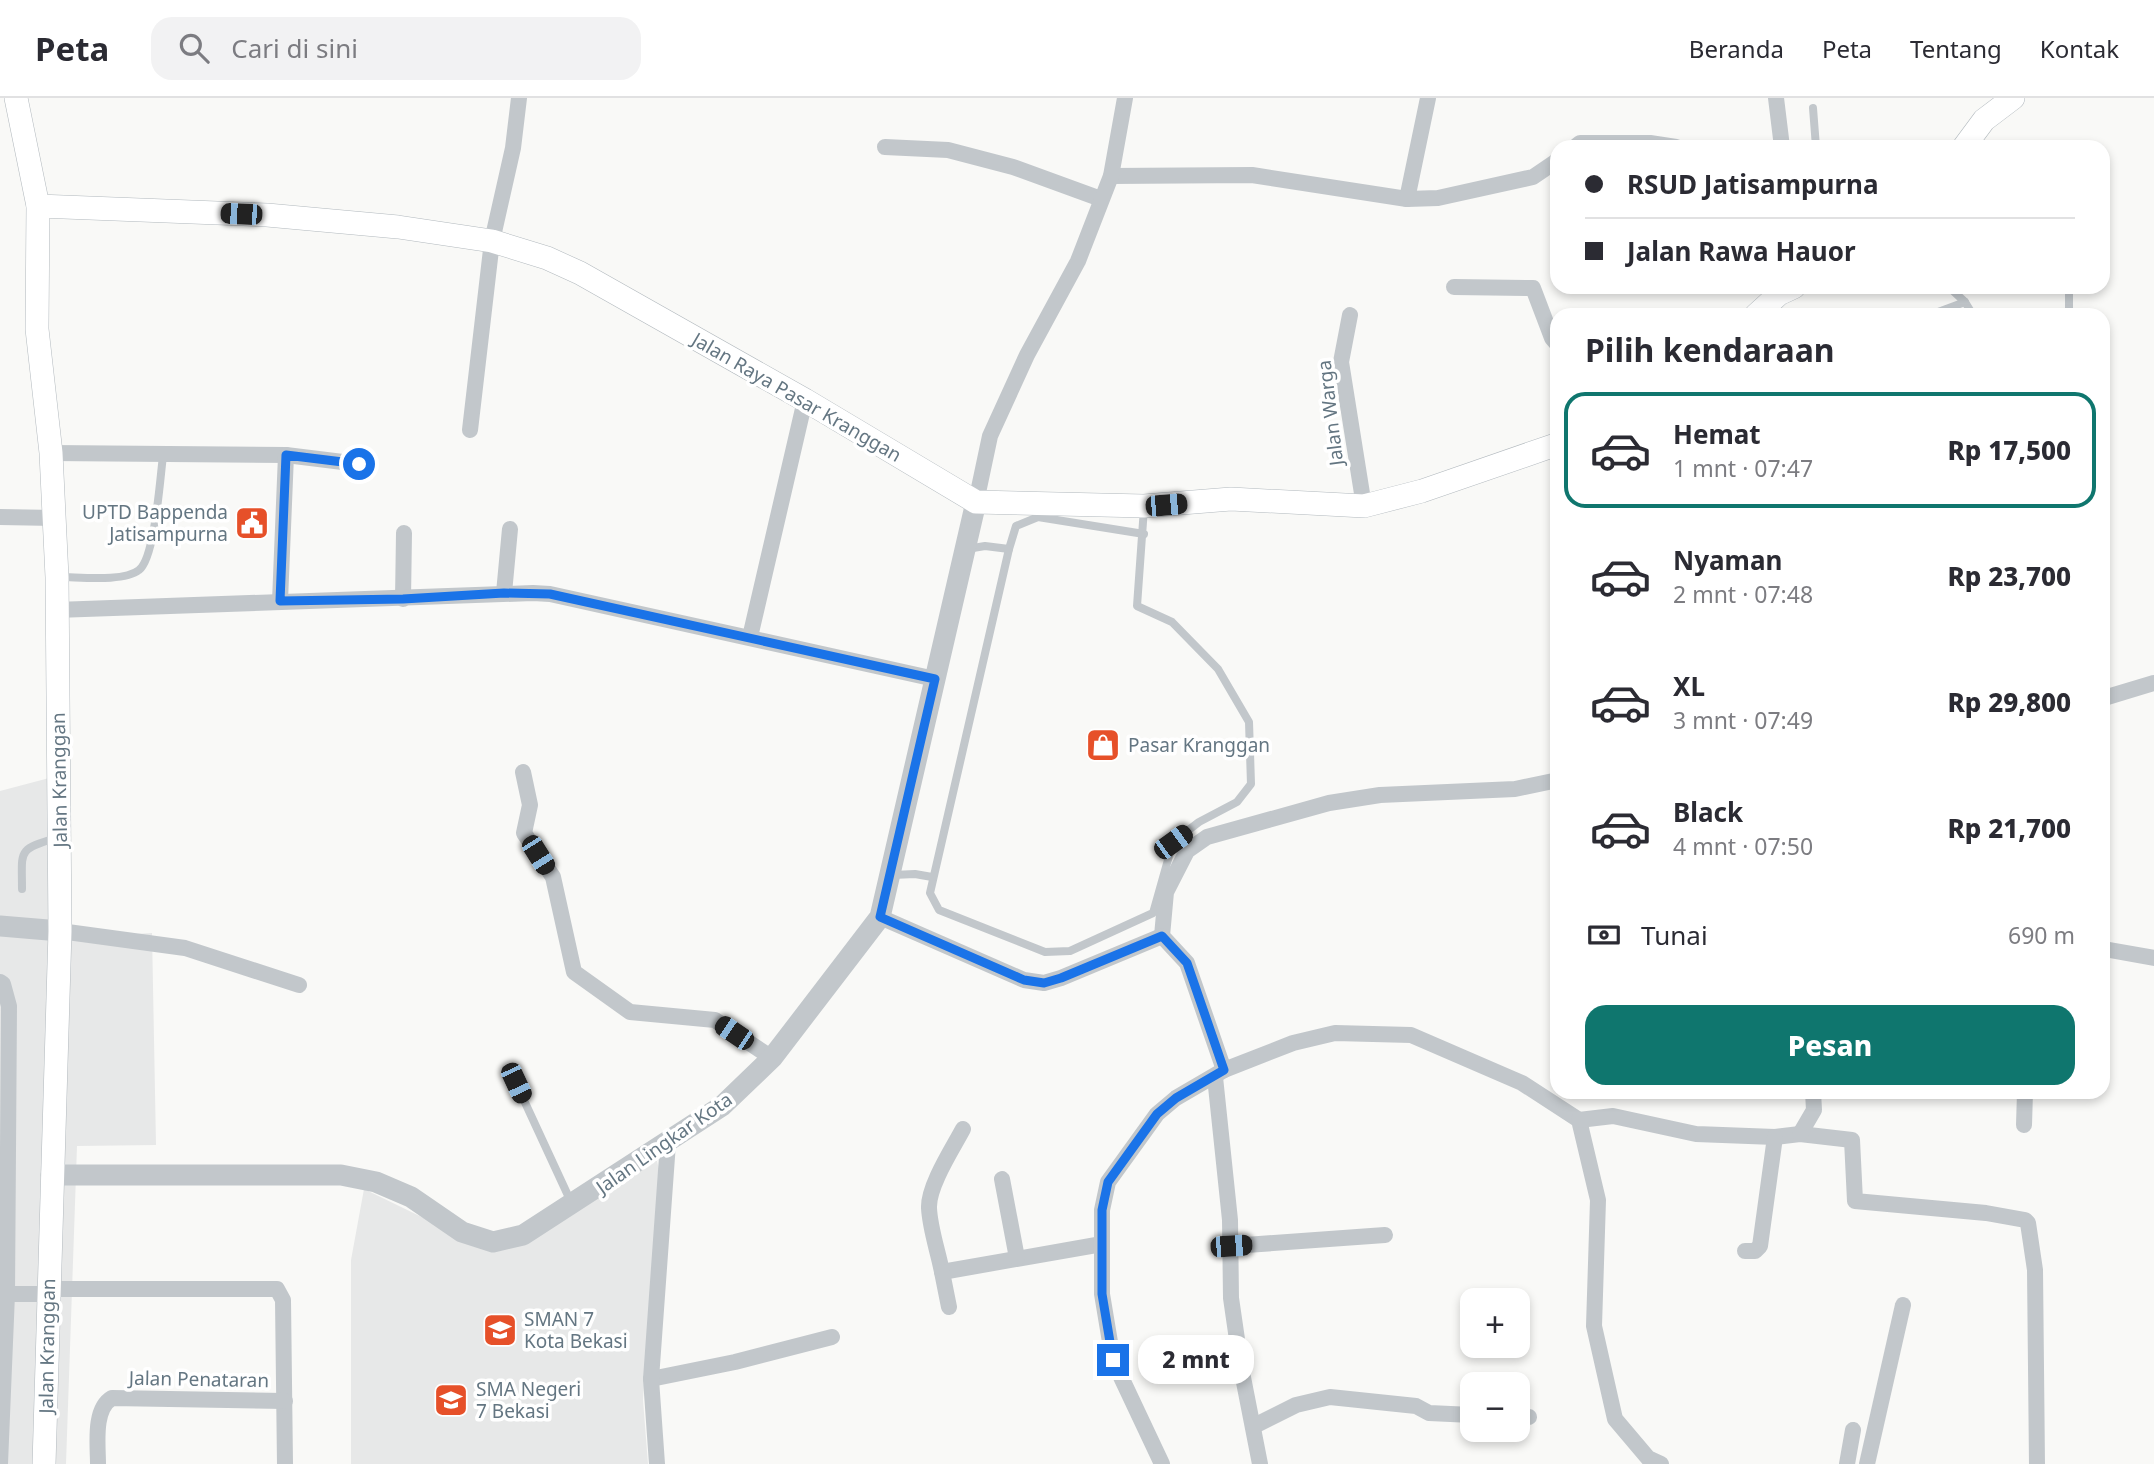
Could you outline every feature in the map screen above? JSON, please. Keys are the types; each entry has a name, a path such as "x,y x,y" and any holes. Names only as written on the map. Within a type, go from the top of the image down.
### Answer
{"main road":[{"name":"Jalan Kranggan","path":"16,98 37,206 37,329 51,453 57,578 60,931 44,1464"},
{"path":"1969,140 1984,120 2013,98"},
{"name":"Jalan Raya Pasar Kranggan","path":"37,206 267,215 398,227 492,240 547,258 580,273 805,400 976,502 1144,506 1231,499 1364,506 1422,491 1550,447"},
{"path":"1764,308 1779,294"}],"street":[{"path":"470,430 492,240 513,148 519,98"},
{"path":"976,502 990,436 1027,355 1078,261 1111,176 1125,98"},
{"path":"1407,199 1428,98"},
{"path":"1776,98 1781,140"},
{"path":"885,147 948,150 1013,167 1101,199"},
{"path":"1111,176 1252,175 1407,199 1438,198 1533,177 1550,165"},
{"path":"1454,288 1533,288 1550,333"},
{"name":"Jalan Warga","path":"1350,315 1342,362 1364,506"},
{"path":"750,637 805,400"},
{"path":"51,453 286,455 359,464"},
{"path":"280,601 286,455"},
{"name":"Jalan Lingkar Kota","path":"51,1175 341,1175 376,1182 411,1197 462,1232 493,1242 523,1235 723,1106 772,1058 880,917 976,502"},
{"path":"0,517 55,518"},
{"path":"504,593 510,529"},
{"path":"403,599 404,533"},
{"path":"57,610 403,599 504,593 550,594 935,679"},
{"path":"2110,696 2154,683"},
{"path":"523,772 530,806 524,833 553,877 574,972 630,1012 715,1020 772,1058"},
{"path":"1261,1464 1241,1367 1231,1298 1231,1246 1219,1074 1187,963 1162,936 1166,892 1188,851 1207,837 1342,801 1380,795 1515,789 1550,782"},
{"path":"880,917 1024,980 1044,983 1162,936"},
{"path":"0,926 60,931 185,948 299,985"},
{"path":"2110,950 2154,958"},
{"path":"0,982 3,984 9,1006 0,1464"},
{"path":"1162,1464 1113,1360 1102,1294 1102,1210 1108,1182 1157,1114 1176,1098 1219,1074 1293,1043 1335,1033 1411,1035 1522,1083 1580,1120 1613,1116 1696,1134 1775,1137 1800,1134 1852,1140 1855,1201 2020,1217 2028,1223 2035,1270 2037,1464"},
{"path":"1800,1134 1814,1110 1813,1099"},
{"path":"2024,1125 2025,1099"},
{"path":"1580,1120 1598,1200 1594,1326 1615,1419 1648,1458 1661,1464"},
{"path":"949,1307 931,1223 929,1200 963,1129"},
{"path":"1745,1251 1755,1251 1760,1246 1775,1137"},
{"path":"657,1464 651,1379 668,1143"},
{"path":"1002,1179 1017,1258"},
{"path":"1231,1246 1385,1235"},
{"path":"942,1272 1102,1244"},
{"path":"3,1294 48,1291 277,1289 283,1300 285,1464"},
{"path":"1867,1464 1903,1306"},
{"path":"651,1379 735,1362 832,1337"},
{"path":"1254,1426 1296,1405 1330,1397 1416,1406 1429,1413 1460,1414"},
{"name":"Jalan Penataran","path":"98,1464 99,1423 104,1404 112,1398 285,1401"},
{"path":"1847,1464 1853,1430"}],"lane":[{"path":"1813,108 1815,140"},
{"path":"1956,294 1969,308"},
{"path":"1949,308 1965,302"},
{"path":"57,578 124,576 138,571 146,563 151,548 163,456"},
{"path":"1144,506 1144,534 1137,606 1172,622 1218,669 1249,722 1251,784 1237,802 1199,822 1173,842 1153,913 1070,951 1045,952 939,910 930,893 1009,549 1016,526 1038,517 1144,534"},
{"path":"966,549 985,546 1009,549"},
{"path":"22,889 22,856 25,850 32,845 61,837"},
{"path":"890,875 915,874 932,877"},
{"path":"516,1083 573,1204"}],"shaded area":[{"path":"53,777 53,939 152,933 156,1145 77,1146 66,1464 0,1464 0,791"},
{"name":"SMAN 7 Kota Bekasi","path":"656,1157 659,1169 643,1400 648,1464 351,1464 351,1260 364,1189 432,1222 520,1242"}],"place":[{"name":"UPTD Bappenda Jatisampurna","path":"252,523"},
{"name":"Pasar Kranggan","path":"1103,745"},
{"name":"SMAN 7 Kota Bekasi","path":"500,1330"},
{"name":"SMA Negeri 7 Bekasi","path":"451,1400"}],"route":[{"path":"359,464 286,455 280,601 403,599 504,593 550,594 935,679 880,917 1024,980 1044,983 1162,936 1187,963 1224,1070 1176,1098 1157,1114 1108,1182 1102,1210 1102,1294 1113,1360"}]}
